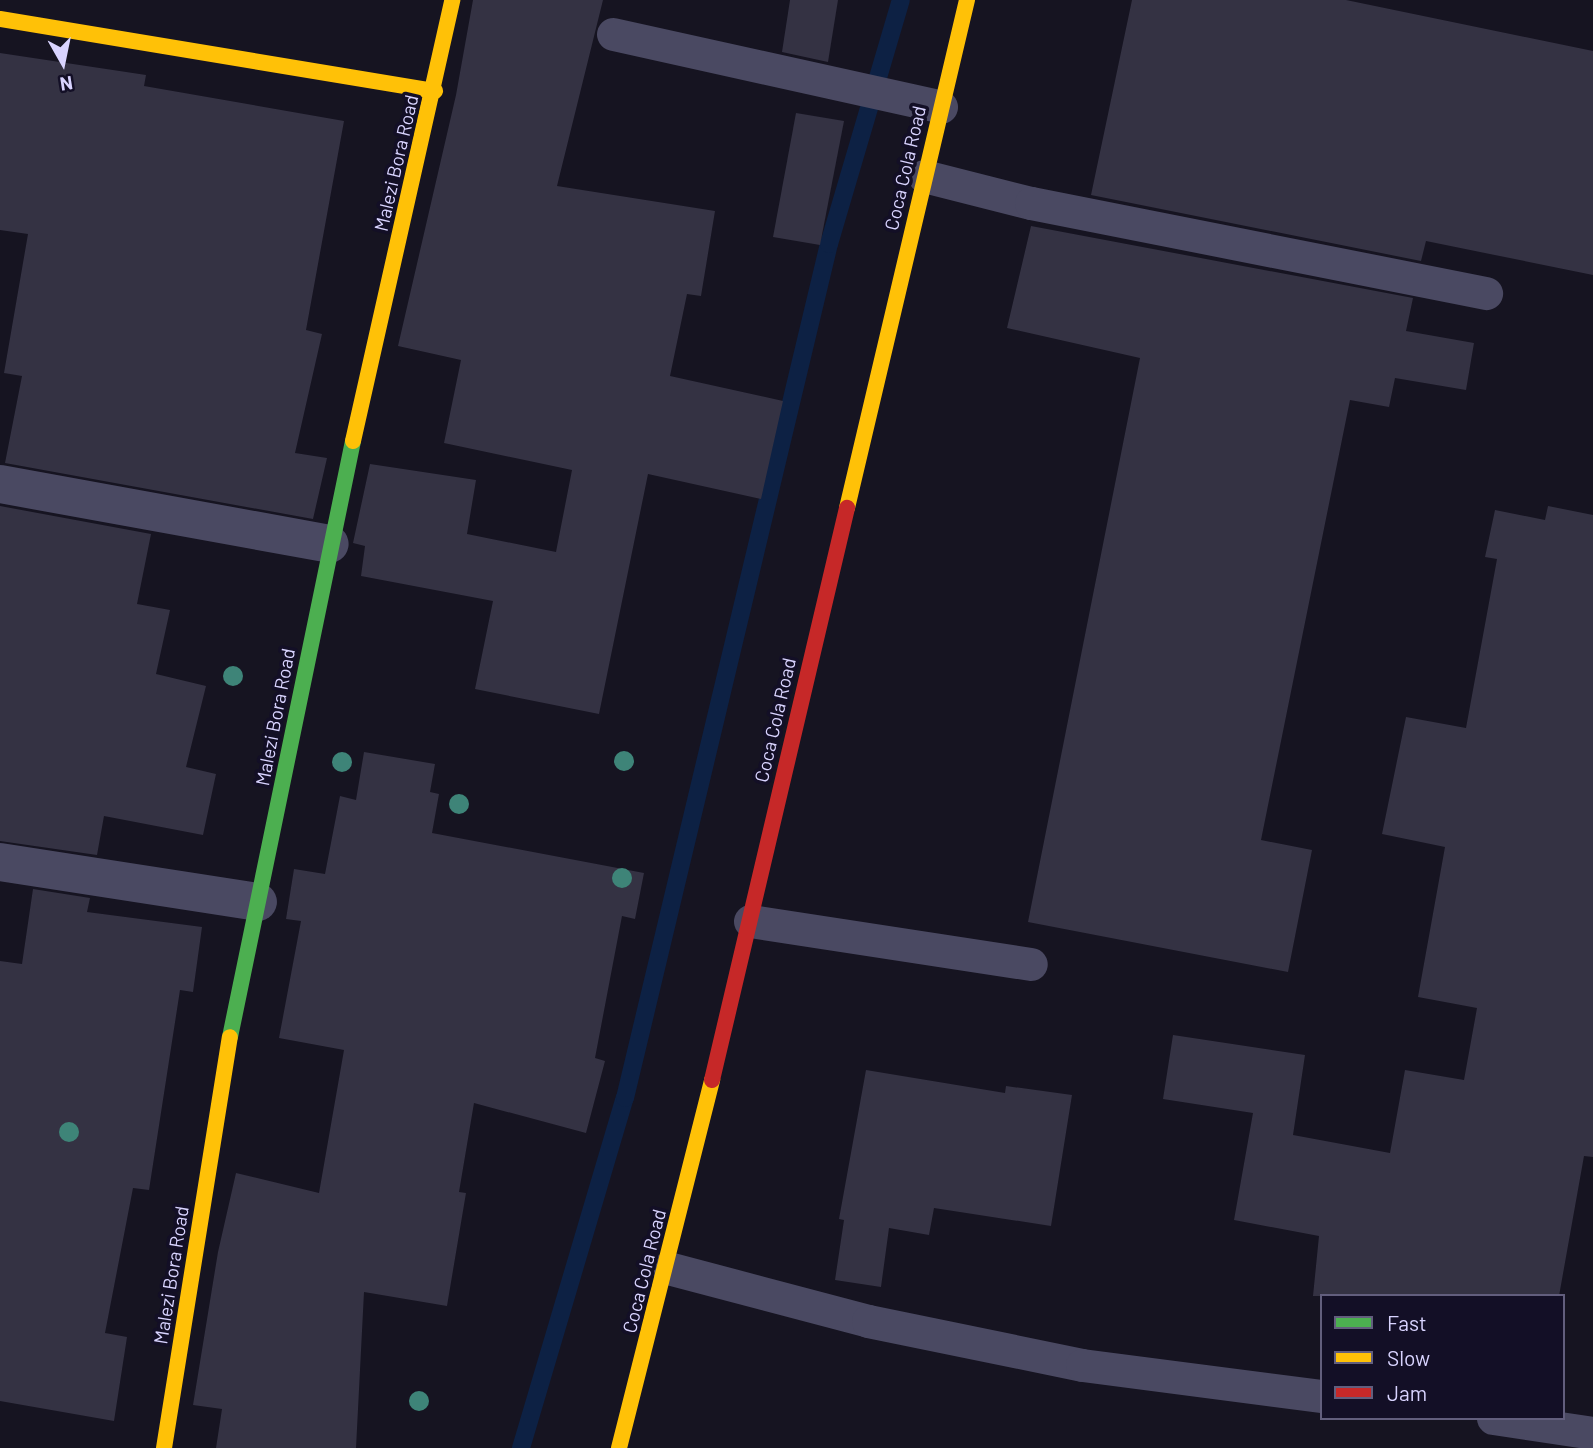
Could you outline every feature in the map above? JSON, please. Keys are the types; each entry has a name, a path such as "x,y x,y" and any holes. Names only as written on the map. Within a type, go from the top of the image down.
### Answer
{"street":[{"name":"Malezi Bora Road","path":"164,1448 236,999 330,544 435,91 452,0"},
{"name":"Coca Cola Road","path":"619,1448 668,1268 967,0"},
{"path":"0,19 435,91"},
{"path":"0,484 330,544"},
{"path":"0,862 258,902"}],"lane":[{"path":"613,34 940,107"},
{"path":"924,176 1031,203 1486,293"},
{"path":"750,921 1031,964"},
{"path":"668,1268 868,1321 1082,1365 1320,1396"},
{"path":"1506,1420 1593,1433"}],"building":[{"path":"473,0 603,0 557,186 715,211 701,296 687,294 670,376 783,401 761,499 648,474 599,714 475,689 493,601 361,576 365,546 353,543 370,464 476,480 467,534 556,552 572,470 444,443 461,360 398,346 456,95"},
{"path":"790,0 838,0 828,62 782,52"},
{"path":"1132,0 1346,0 1593,51 1593,275 1426,241 1421,261 1091,195"},
{"path":"0,53 146,75 144,86 344,121 306,330 322,334 295,453 327,458 313,519 5,463 22,376 4,373 28,234 0,230"},
{"path":"796,113 844,121 820,245 773,237"},
{"path":"1031,226 1413,298 1406,331 1474,343 1466,390 1395,378 1389,407 1350,400 1261,840 1312,850 1288,972 1028,922 1140,358 1007,328"},
{"path":"0,506 151,534 137,604 170,610 156,674 206,686 186,767 216,774 203,835 104,816 97,855 0,841"},
{"path":"1548,506 1593,515 1593,1157 1584,1156 1559,1294 1313,1296 1319,1236 1234,1220 1253,1113 1163,1099 1173,1035 1305,1055 1293,1135 1390,1153 1405,1070 1464,1080 1477,1008 1418,997 1445,847 1382,834 1406,717 1466,728 1497,559 1485,557 1495,510 1545,520"},
{"path":"364,752 435,764 430,792 439,794 432,833 644,873 635,919 622,916 595,1058 605,1061 586,1133 474,1103 459,1192 466,1193 447,1306 364,1292 356,1448 216,1448 222,1409 193,1405 218,1252 236,1173 319,1193 344,1050 279,1038 301,921 286,919 294,869 325,874 340,796 356,800"},
{"path":"33,889 90,898 87,912 202,927 193,992 180,990 149,1190 133,1188 105,1333 127,1337 114,1421 0,1401 0,961 22,964"},
{"path":"866,1070 1005,1093 1006,1086 1072,1095 1051,1226 934,1208 929,1235 889,1228 881,1287 835,1280 844,1220 839,1219"}],"waterway":[{"path":"521,1448 625,1098 829,244 901,0"}],"traffic: fast":[{"path":"230,1037 353,441"}],"traffic: slow":[{"path":"353,441 452,0"},
{"path":"847,508 967,0"},
{"path":"0,19 435,91"},
{"path":"164,1448 230,1037"},
{"path":"619,1448 712,1080"}],"traffic: jam":[{"path":"712,1080 847,508"}]}
